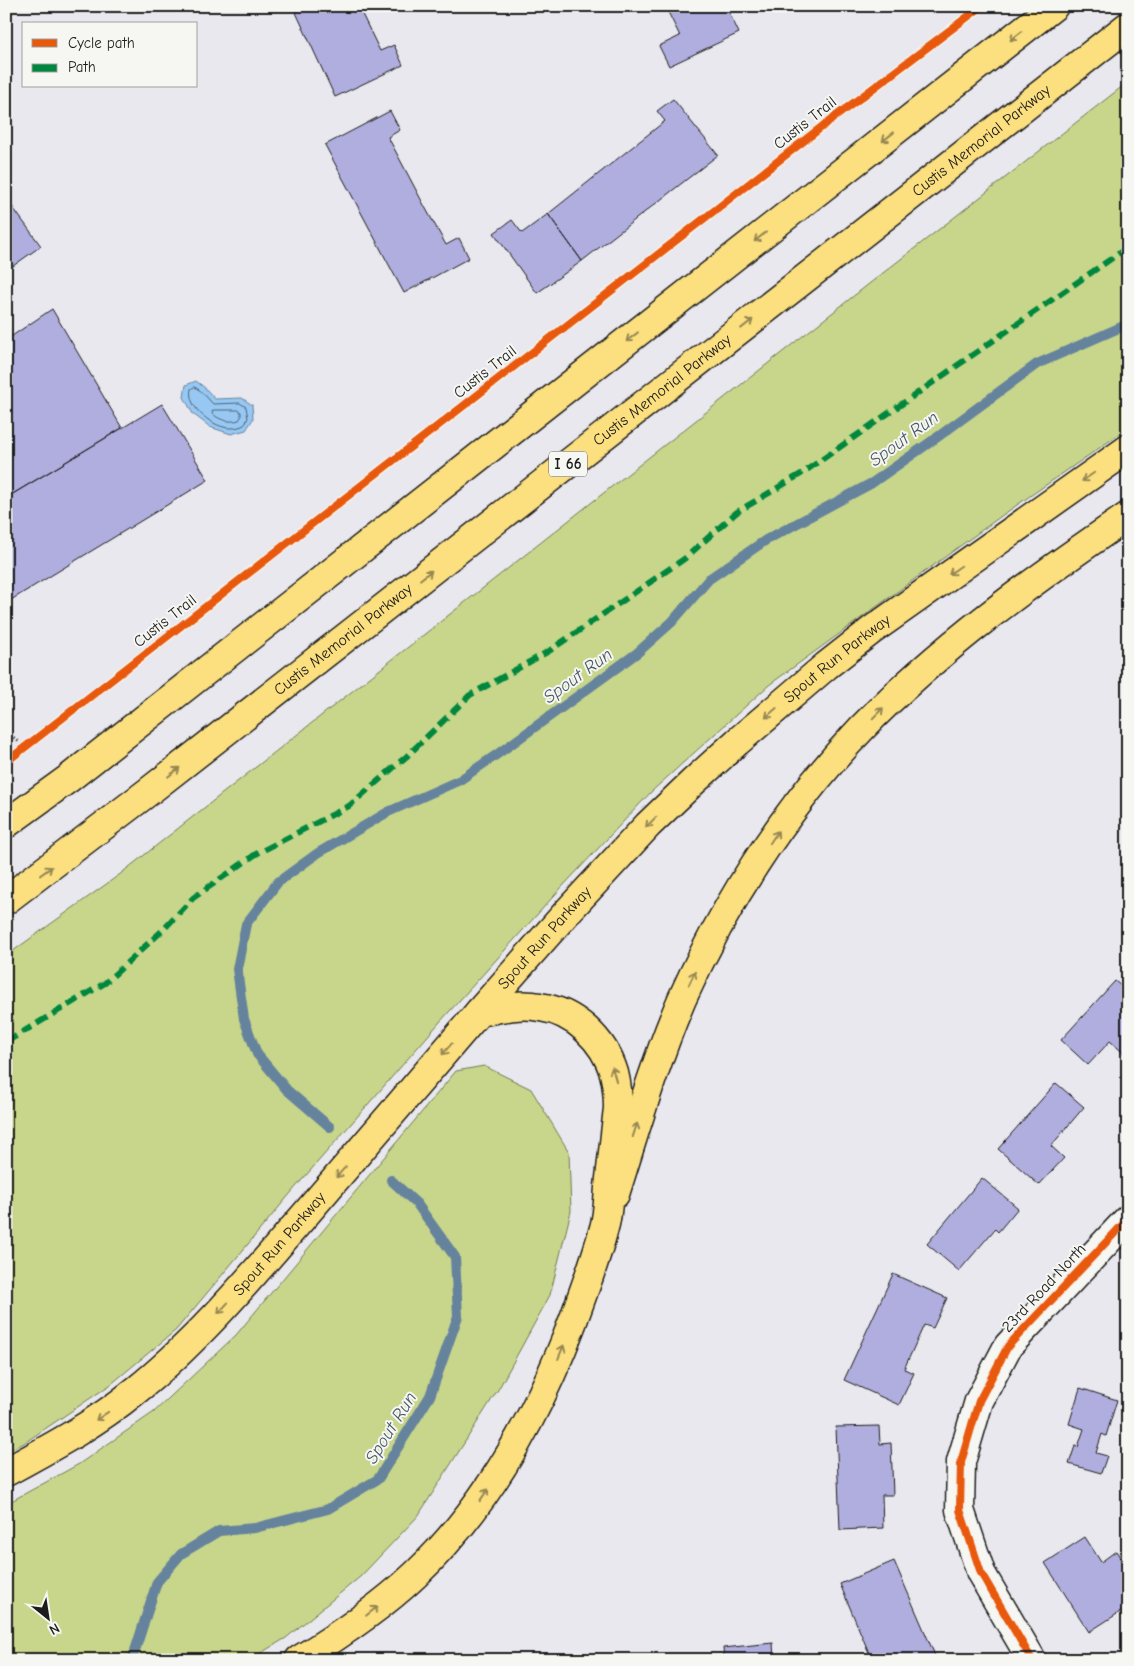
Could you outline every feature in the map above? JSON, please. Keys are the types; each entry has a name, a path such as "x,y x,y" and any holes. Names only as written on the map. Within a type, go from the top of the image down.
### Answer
{"main road":[{"path":"6,824 68,779 1054,6"},
{"name":"Custis Memorial Parkway","path":"6,900 164,780 1128,26"},
{"name":"Spout Run Parkway","path":"6,1472 73,1435 106,1414 178,1354 268,1258 562,917 642,832 693,782 826,666 872,630 1128,449"},
{"path":"299,1660 332,1640 388,1599 426,1563 482,1498 518,1443 556,1366 572,1326 647,1093 682,1001 716,930 783,824 834,758 917,675 1017,594 1128,516"},
{"path":"479,1012 510,1006 541,1007 555,1010 580,1024 601,1046 609,1059 617,1088 618,1108 605,1226"}],"street":[{"name":"23rd Road North","path":"1032,1660 981,1573 960,1510 961,1462 979,1401 1008,1346 1128,1219"}],"path":[{"path":"6,731 22,750 33,742"}],"green space":[{"path":"1128,82 1128,428 1004,514 769,685 652,791 439,1023 295,1188 176,1330 110,1385 24,1443 6,1452 6,956 119,875"},
{"path":"484,1066 531,1089 569,1152 571,1211 550,1295 499,1388 418,1516 361,1576 286,1638 249,1660 6,1660 6,1504 79,1464 154,1412 236,1335 456,1071"}],"water":[{"path":"196,381 215,399 242,398 252,405 253,419 246,430 231,434 210,427 193,414 184,397 186,385"}],"building":[{"path":"293,6 358,6 380,51 394,45 403,65 335,97"},
{"path":"665,6 679,6 668,12"},
{"path":"679,6 726,6 739,33 669,66 659,46 680,36 668,12"},
{"path":"673,99 718,155 582,261 548,214 665,121 657,111"},
{"path":"390,111 400,130 388,137 425,207 446,245 459,238 469,258 404,293 325,145"},
{"path":"6,198 41,246 6,271"},
{"path":"548,214 582,261 537,293 494,233 512,220 522,233"},
{"path":"52,309 122,428 6,498 6,340"},
{"path":"162,404 208,480 6,603 6,498"},
{"path":"1115,981 1128,992 1128,1057 1110,1041 1088,1065 1061,1040"},
{"path":"1056,1083 1084,1107 1051,1146 1064,1158 1039,1185 998,1149"},
{"path":"982,1178 1018,1208 998,1232 995,1229 959,1271 927,1244"},
{"path":"893,1274 947,1298 933,1328 924,1325 904,1369 914,1373 899,1405 844,1380"},
{"path":"1080,1388 1117,1400 1106,1436 1102,1434 1096,1453 1107,1456 1101,1473 1069,1464 1075,1446 1078,1447 1084,1429 1069,1424"},
{"path":"879,1426 880,1444 891,1443 893,1495 882,1495 883,1528 840,1530 836,1427"},
{"path":"1085,1537 1101,1562 1116,1551 1128,1569 1128,1592 1124,1595 1128,1601 1128,1607 1089,1632 1045,1563"},
{"path":"894,1561 937,1660 872,1660 840,1584"},
{"path":"773,1643 774,1660 724,1660 723,1648"}],"waterway":[{"name":"Spout Run","path":"330,1127 287,1090 257,1054 244,1019 237,969 246,924 278,882 318,853 388,812 460,780 499,753 637,653 672,622 709,579 766,540 872,483 1037,364 1128,324"},
{"name":"Spout Run","path":"132,1660 157,1582 181,1554 219,1531 255,1528 328,1509 378,1479 430,1396 458,1316 455,1257 417,1204 391,1180"}],"marked path":[{"path":"6,1042 105,983 164,929 193,898 256,854 349,806 407,756 470,695 549,651 684,559 737,512 801,474 1128,247"}],"cycle path":[{"name":"Custis Trail","path":"6,762 823,126 982,6"},
{"path":"1032,1660 981,1573 960,1510 961,1462 979,1401 1008,1346 1128,1219"}]}
